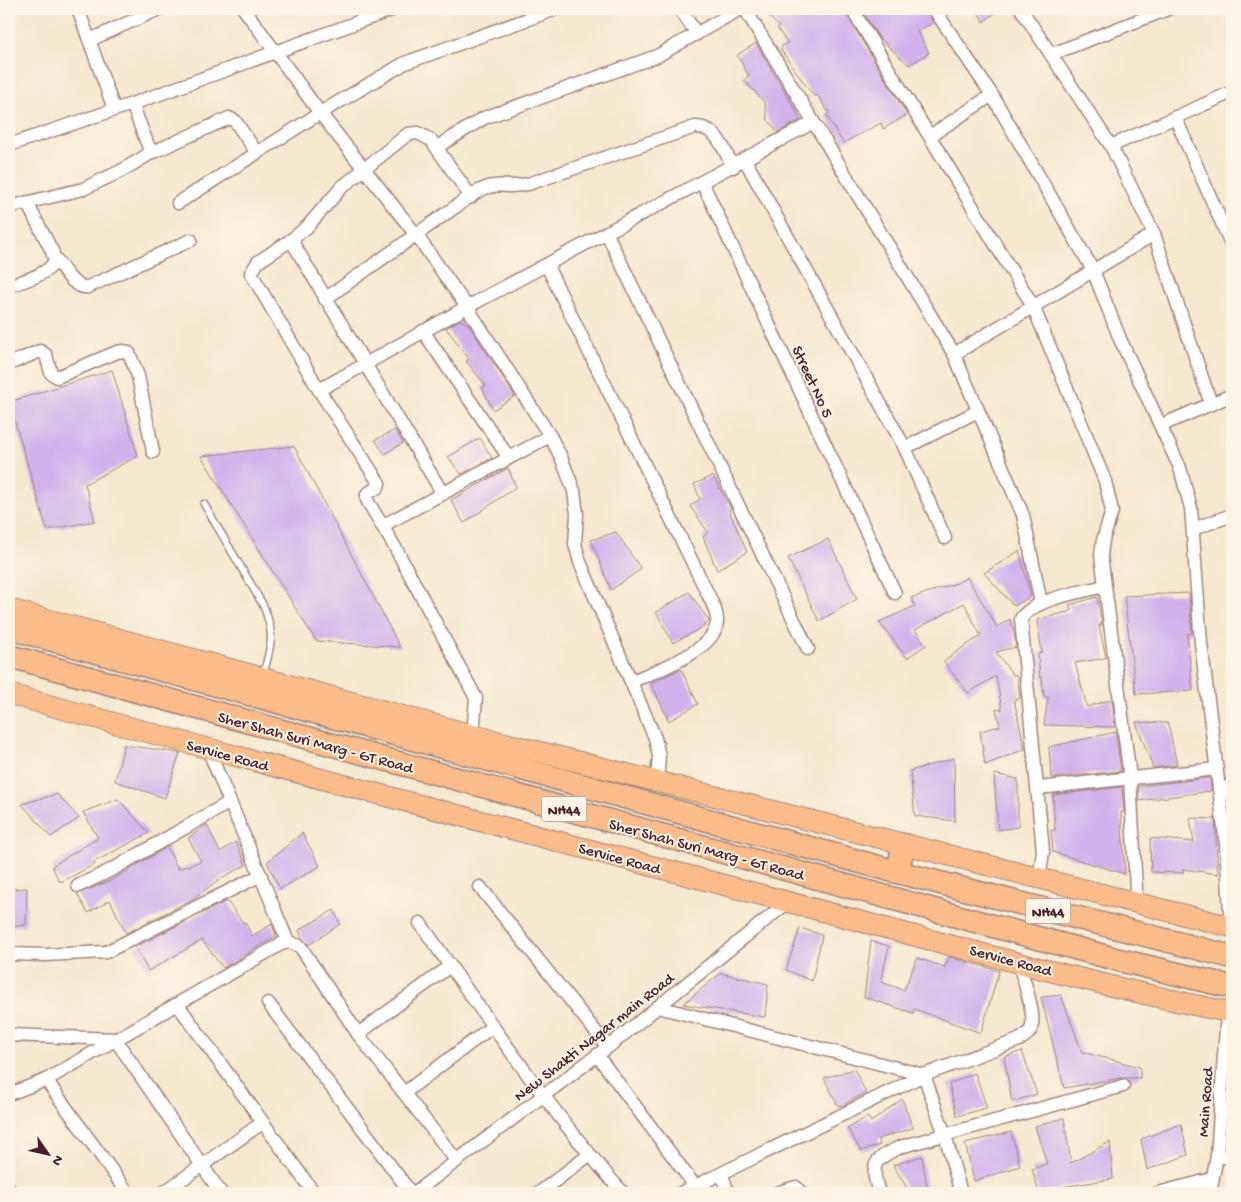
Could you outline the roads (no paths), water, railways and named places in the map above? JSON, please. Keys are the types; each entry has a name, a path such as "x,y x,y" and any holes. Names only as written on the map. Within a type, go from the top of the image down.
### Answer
{"highway":[{"name":"Sher Shah Suri Marg - GT Road","path":"9,628 897,872"},
{"name":"Sher Shah Suri Marg - GT Road","path":"9,656 1119,960 1232,987"},
{"path":"897,872 904,845"},
{"name":"NH44","path":"897,872 1232,957"}],"main road":[{"path":"9,609 473,735 1133,904 1231,927"},
{"name":"Service Road","path":"9,694 208,749 788,902 1018,961 1230,1012"}],"street":[{"path":"78,9 114,109"},
{"path":"90,40 159,9"},
{"path":"244,9 320,113 417,236 467,307 550,436 561,457 577,503 575,544 580,562 655,738 660,767 657,782"},
{"path":"9,145 275,53 371,13 394,9"},
{"path":"178,202 320,113 405,63 556,9"},
{"path":"680,9 697,34"},
{"path":"437,147 484,118 657,56 740,9"},
{"path":"745,9 812,123 954,354 1023,515 1041,604"},
{"path":"852,9 1033,306 1080,419 1110,499 1112,511 1103,540 1101,555 1130,777 1136,890 1133,904"},
{"path":"934,9 992,95 1093,270 1120,339 1162,425 1180,468 1188,494 1201,643 1229,845 1231,927"},
{"path":"1021,9 1111,146 1154,234 1210,404"},
{"path":"1052,54 1168,9"},
{"path":"1111,146 1232,92"},
{"path":"930,136 992,95"},
{"path":"132,104 151,154"},
{"path":"1175,117 1232,246"},
{"path":"9,207 83,189 151,154 229,118 235,121 257,152"},
{"path":"318,390 467,307 733,167 812,123"},
{"path":"325,299 471,197 495,184 513,188 528,184 695,127 702,127 714,134 733,167"},
{"path":"471,197 437,147 424,135 418,133 408,134 342,187 307,226 291,240 258,262 251,273 318,390 379,483 366,498 476,698 473,735"},
{"path":"745,160 905,448 945,538"},
{"name":"Street No 5","path":"702,182 895,593"},
{"path":"27,203 55,258 75,284 80,287 88,287 191,240"},
{"path":"607,234 808,649"},
{"path":"954,354 1154,234"},
{"path":"291,240 443,494"},
{"path":"9,286 53,265 55,258"},
{"path":"547,266 706,590 718,620 716,632 703,646 685,657 632,681"},
{"path":"423,331 510,458"},
{"path":"9,364 40,351 46,355 51,373 57,377 117,352 124,351 129,353 138,376 153,452"},
{"path":"1162,425 1232,395"},
{"path":"905,448 978,411"},
{"path":"382,526 550,436"},
{"path":"1192,529 1232,515"},
{"path":"1039,880 1043,851 1020,626 1021,620 1027,610 1041,604 1104,586"},
{"path":"208,749 288,942"},
{"path":"1038,788 1217,769"},
{"path":"1221,797 1232,782"},
{"path":"78,886 113,869 230,802"},
{"path":"9,954 45,955 106,952 261,875"},
{"path":"480,887 608,1047"},
{"name":"New Shakti Nagar main Road","path":"412,1193 608,1047 788,902"},
{"path":"420,923 543,1096 589,1155 623,1193"},
{"path":"9,1094 46,1080 281,944 288,942 300,946 358,1034 456,1160"},
{"path":"681,1193 722,1175 924,1075 1019,1040 1027,1035 1032,1028 1032,1017 1018,961"},
{"path":"358,1034 450,966"},
{"path":"268,1003 412,1193"},
{"path":"178,1005 314,1193"},
{"path":"658,1007 924,1075"},
{"name":"Main Road","path":"1210,1193 1216,1156 1230,1012"},
{"path":"404,1093 493,1026"},
{"path":"9,1035 115,1039"},
{"path":"115,1039 221,1193"},
{"path":"597,1055 695,1186"},
{"path":"924,1075 945,1135 961,1193"},
{"path":"46,1080 128,1193"},
{"path":"879,1193 873,1174 875,1164 882,1156 900,1147 1122,1086"},
{"path":"163,1193 200,1165 262,1123"},
{"path":"540,1193 589,1155"},
{"path":"1216,1156 1232,1158"},
{"path":"722,1175 728,1193"},
{"path":"1158,1193 1212,1179"},
{"path":"777,1193 796,1187 801,1193"},
{"path":"9,1189 12,1193"}],"lane":[{"path":"204,504 270,622 272,635 262,678"}]}
